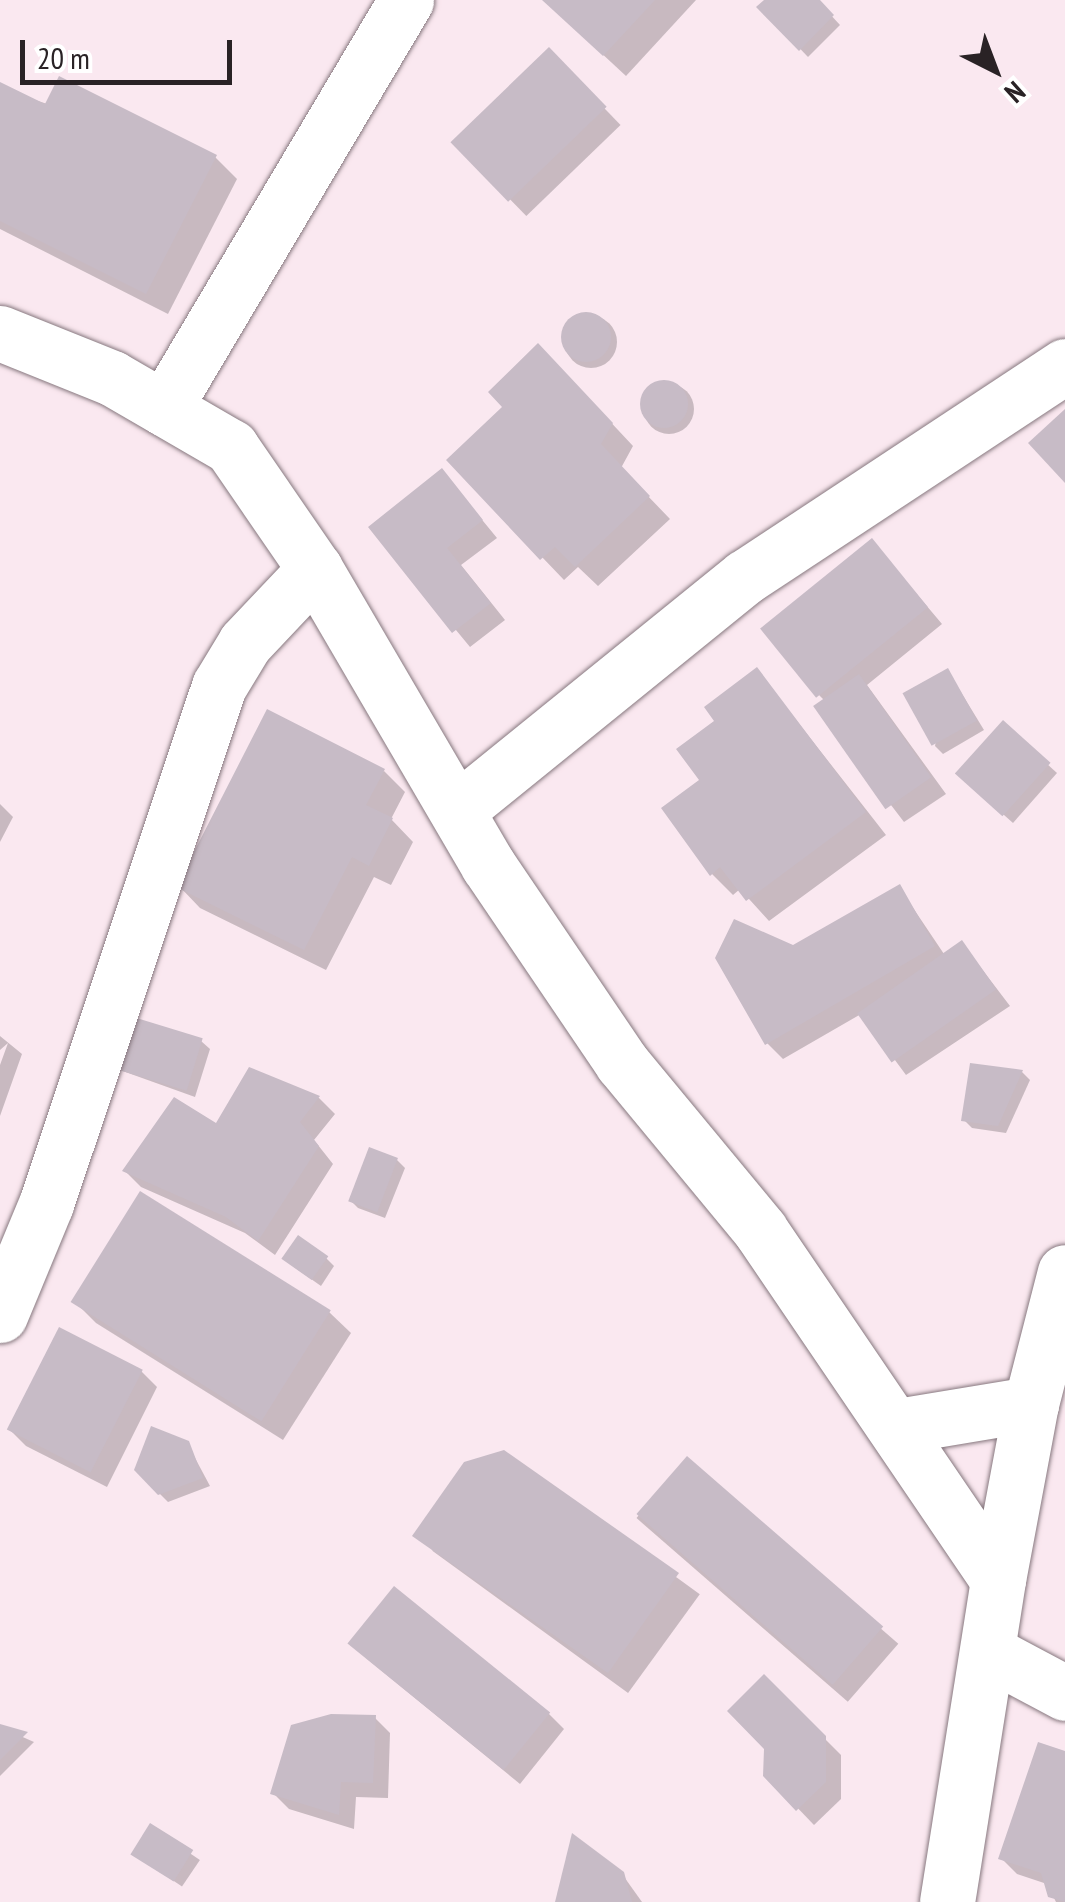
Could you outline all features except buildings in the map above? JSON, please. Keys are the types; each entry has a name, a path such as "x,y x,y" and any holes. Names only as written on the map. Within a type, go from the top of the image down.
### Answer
{"street":[{"path":"164,408 406,0"},
{"path":"0,332 112,378 230,448 315,569 456,810 622,1064 760,1230 898,1426 998,1580"},
{"path":"456,810 745,577 1065,366"},
{"path":"0,1315 46,1204 190,760 219,686 261,624 315,569"},
{"path":"261,624 347,627"},
{"path":"947,1902 998,1580 1031,1404 1065,1272"},
{"path":"898,1426 1031,1404"},
{"path":"988,1652 1065,1693"}]}
